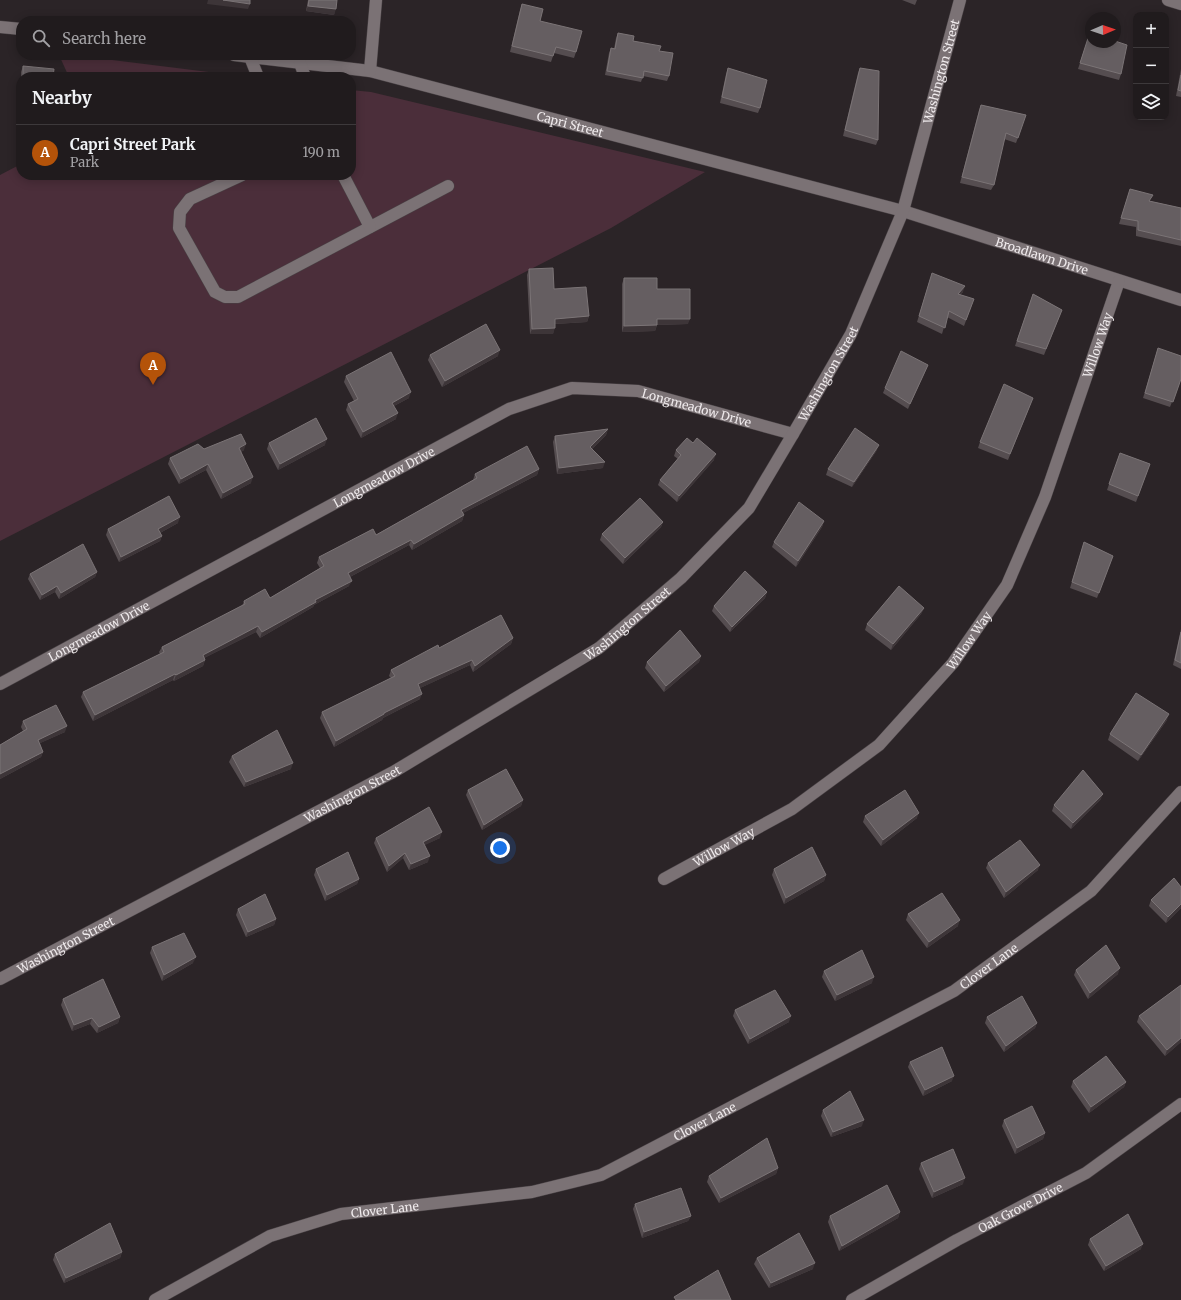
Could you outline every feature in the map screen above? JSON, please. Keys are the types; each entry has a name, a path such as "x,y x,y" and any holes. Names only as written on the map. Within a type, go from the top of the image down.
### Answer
{"street":[{"path":"370,71 376,0"},
{"name":"Washington Street","path":"0,979 395,771 599,648 681,578 749,508 851,334 903,211 960,0"},
{"path":"1168,0 1181,4"},
{"path":"0,27 16,29"},
{"path":"251,60 256,72"},
{"name":"Capri Street","path":"275,60 370,71 903,211"},
{"path":"300,63 303,72"},
{"path":"231,180 190,199 180,212 179,228 215,292 225,297 238,297 448,186"},
{"path":"346,180 370,227"},
{"name":"Broadlawn Drive","path":"903,211 1181,300"},
{"name":"Willow Way","path":"664,880 792,809 879,745 953,663 1007,585 1045,497 1119,281"},
{"name":"Longmeadow Drive","path":"0,684 509,410 572,388 638,391 793,434"},
{"name":"Clover Lane","path":"155,1300 173,1296 270,1236 341,1214 532,1192 601,1175 954,991 1091,891 1181,792"},
{"name":"Oak Grove Drive","path":"852,1300 957,1240 1086,1173 1181,1104"}],"shaded area":[{"path":"61,60 112,60 209,72 67,72"},
{"path":"356,90 371,92 705,172 611,228 0,541 0,175 16,167 16,180 356,180"}],"building":[{"path":"223,0 250,0 250,4"},
{"path":"309,0 337,0 336,9 308,6"},
{"path":"522,4 543,9 540,21 582,31 576,52 556,47 553,56 512,46"},
{"path":"618,33 634,36 633,41 661,46 659,51 673,53 669,76 644,71 643,78 607,71 611,48 615,49"},
{"path":"1121,43 1127,45 1121,74 1080,63 1085,48 1121,48"},
{"path":"23,66 54,69 54,72 23,72"},
{"path":"728,68 767,80 760,108 722,97"},
{"path":"860,68 879,71 878,140 845,130"},
{"path":"1181,75 1181,91 1178,90"},
{"path":"981,105 1026,115 1018,138 1006,133 994,185 962,177"},
{"path":"1130,189 1153,195 1149,201 1181,208 1181,240 1138,230 1138,221 1121,218"},
{"path":"553,268 554,289 586,287 589,316 555,319 555,328 532,329 529,269"},
{"path":"932,273 965,286 958,294 974,299 966,320 949,311 945,328 919,316"},
{"path":"624,278 657,278 657,289 690,289 690,319 657,319 657,325 624,326"},
{"path":"1033,294 1062,310 1046,349 1017,341"},
{"path":"486,324 500,350 445,381 430,355"},
{"path":"1158,348 1181,356 1181,379 1173,402 1145,393"},
{"path":"901,351 928,365 910,404 885,388"},
{"path":"391,352 411,392 392,403 398,413 363,432 348,404 358,399 346,376"},
{"path":"1004,384 1033,398 1010,454 980,442"},
{"path":"316,418 327,439 280,464 269,443"},
{"path":"855,428 879,445 854,482 828,469"},
{"path":"608,429 590,447 605,462 559,468 555,436"},
{"path":"241,434 246,444 239,448 253,477 223,493 208,464 181,479 170,458 198,444 204,449"},
{"path":"687,438 693,443 697,438 716,454 679,496 660,480 681,455 676,450"},
{"path":"527,446 539,469 461,510 464,515 414,544 411,540 348,573 352,581 315,600 316,602 262,632 258,626 203,655 205,660 95,715 83,692 164,652 162,647 245,604 244,601 265,589 270,598 324,566 319,557 373,529 376,535 477,478 475,474"},
{"path":"1120,453 1150,464 1138,496 1109,484"},
{"path":"169,496 180,517 158,529 162,536 121,557 108,529"},
{"path":"640,498 663,522 625,558 602,534"},
{"path":"799,502 824,521 798,561 774,542"},
{"path":"1084,542 1113,556 1099,593 1072,582"},
{"path":"83,544 97,572 61,593 57,586 42,595 30,574"},
{"path":"745,571 767,592 732,627 714,606"},
{"path":"899,586 924,608 893,644 867,624"},
{"path":"501,615 513,638 475,666 472,660 418,684 422,694 384,713 336,741 322,712 395,676 391,670 438,645 439,648"},
{"path":"680,630 701,656 666,686 647,662"},
{"path":"1181,632 1181,663 1175,660"},
{"path":"1136,693 1169,714 1141,755 1110,734"},
{"path":"56,705 67,726 38,740 43,752 0,774 0,745 27,729 23,721"},
{"path":"277,730 293,763 246,782 232,756"},
{"path":"506,769 523,800 484,825 468,790"},
{"path":"1083,770 1103,794 1073,823 1054,805"},
{"path":"905,790 919,813 883,840 865,816"},
{"path":"429,807 442,832 423,842 430,856 411,864 405,853 389,866 376,838"},
{"path":"1020,840 1040,865 1006,892 988,863"},
{"path":"812,847 826,875 786,898 774,869"},
{"path":"348,852 359,879 327,895 316,869"},
{"path":"1174,878 1181,887 1181,904 1168,917 1151,900"},
{"path":"942,893 960,920 929,942 908,914"},
{"path":"265,894 276,919 248,932 238,909"},
{"path":"184,933 196,957 164,975 152,947"},
{"path":"1106,945 1120,968 1090,993 1076,970"},
{"path":"862,950 874,977 837,995 824,971"},
{"path":"103,979 120,1017 99,1027 92,1018 74,1025 63,999"},
{"path":"1181,985 1181,1038 1167,1050 1139,1016"},
{"path":"775,990 791,1016 750,1039 735,1010"},
{"path":"1022,996 1037,1023 1006,1046 987,1017"},
{"path":"942,1047 954,1076 925,1090 910,1062"},
{"path":"1106,1056 1126,1082 1091,1107 1073,1081"},
{"path":"850,1091 864,1120 833,1132 823,1110"},
{"path":"1032,1106 1045,1133 1017,1148 1004,1120"},
{"path":"767,1138 778,1168 721,1198 709,1176"},
{"path":"953,1149 965,1178 934,1192 921,1163"},
{"path":"887,1185 900,1212 842,1246 830,1216"},
{"path":"681,1188 691,1216 644,1232 635,1204"},
{"path":"1128,1214 1143,1244 1106,1266 1090,1239"},
{"path":"110,1223 122,1252 66,1278 55,1254"},
{"path":"799,1233 815,1263 771,1283 757,1258"},
{"path":"718,1270 731,1300 676,1300 674,1297"}],"place":[{"name":"Capri Street Park","path":"153,385"}]}
